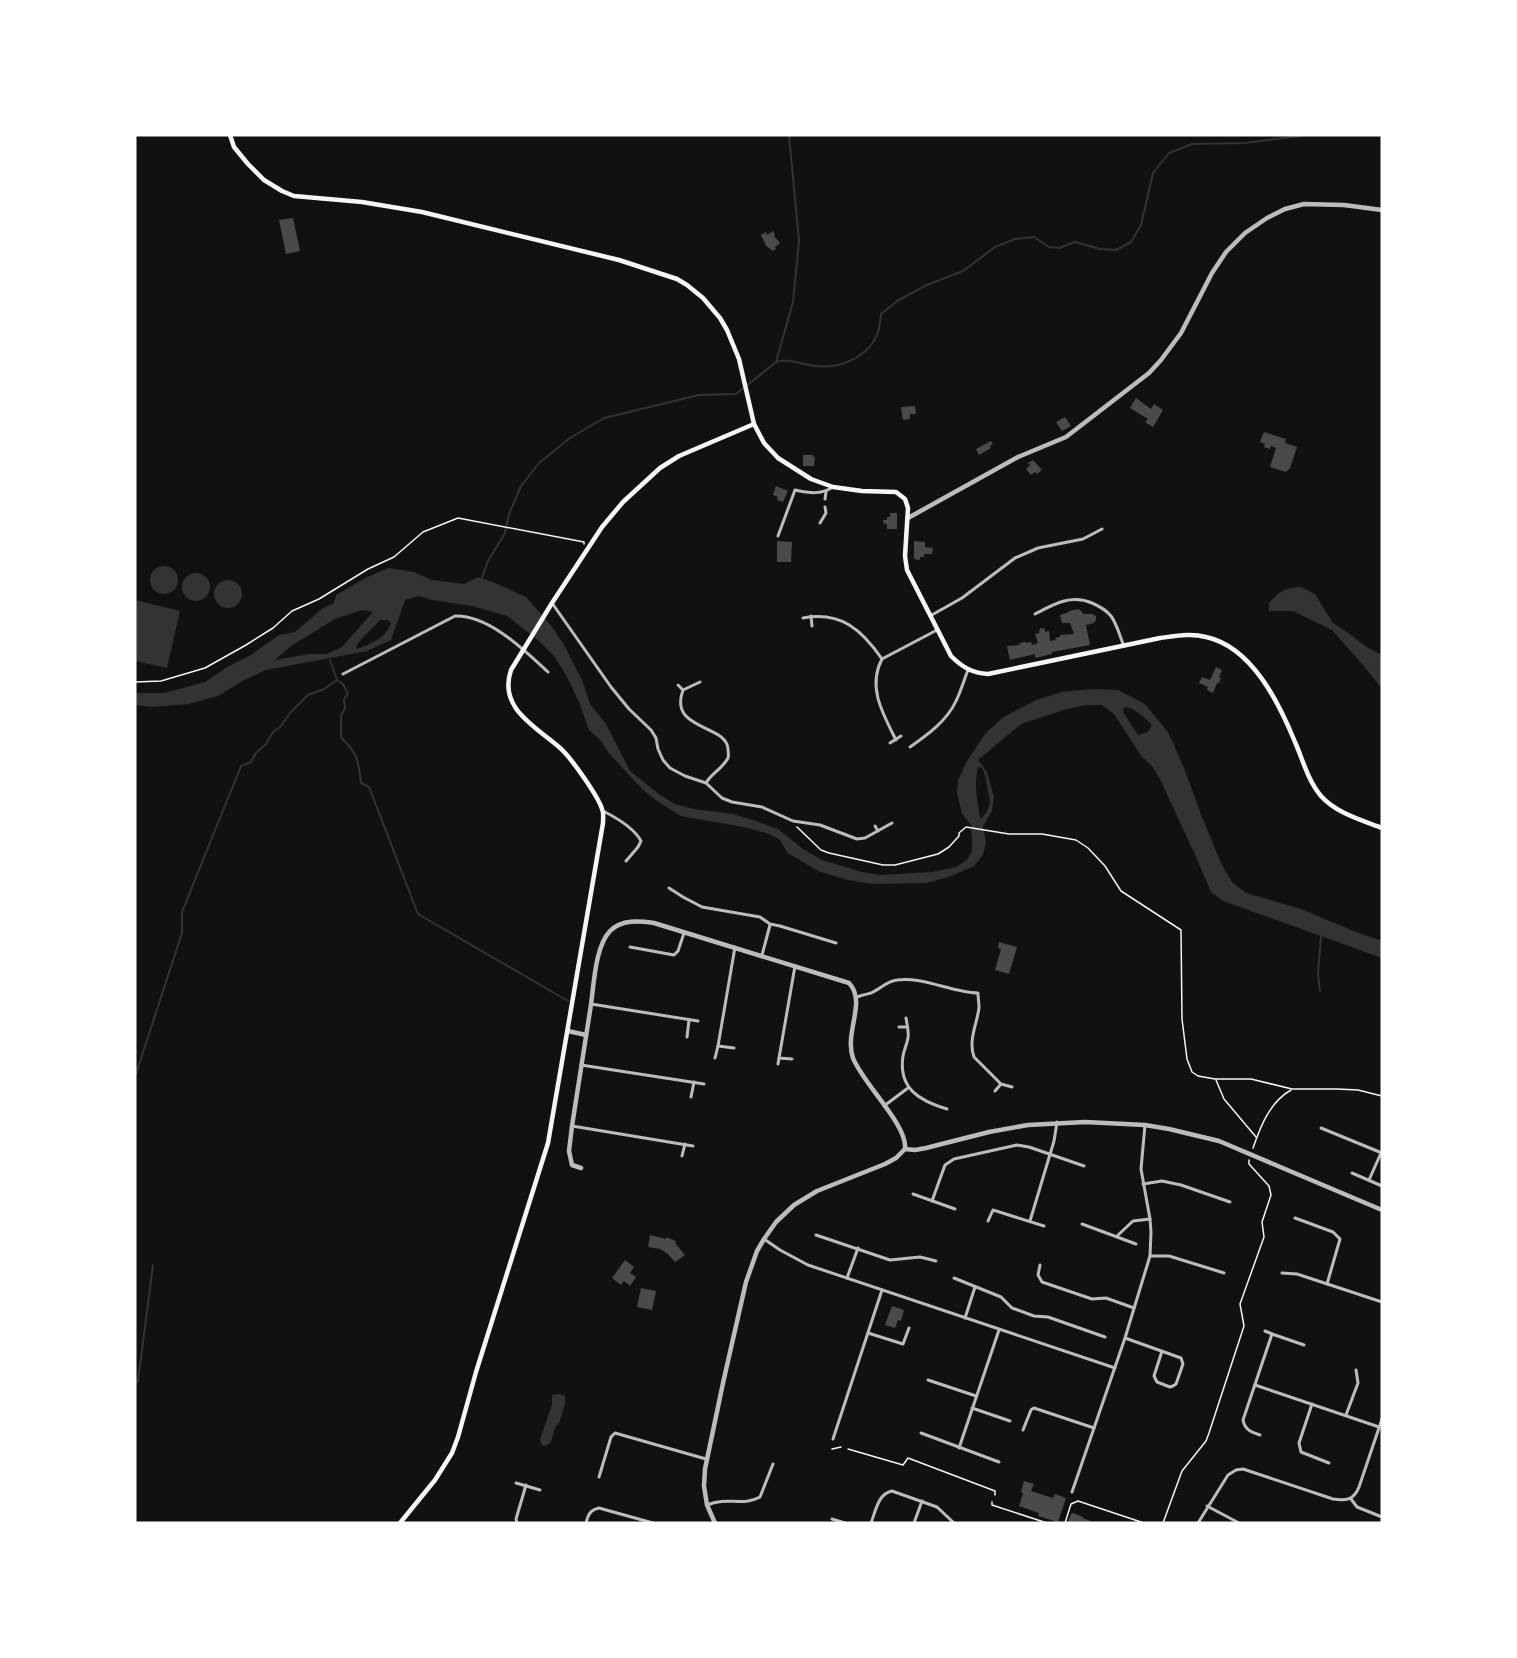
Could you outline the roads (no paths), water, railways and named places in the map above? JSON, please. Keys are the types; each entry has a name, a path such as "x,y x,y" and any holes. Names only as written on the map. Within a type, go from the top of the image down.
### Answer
{"main road":[{"path":"230,135 234,147 264,180 294,196 362,202 422,212 619,260 677,279 703,298 720,318 739,359 754,424 764,443 778,458 811,479 833,487 896,492 905,499 908,508 905,556 907,570 951,656 959,665 979,674 988,674 1160,638 1187,635 1216,639 1252,667 1271,690 1287,722 1309,777 1320,795 1342,812 1382,828"},
{"path":"400,1523 435,1480 452,1453 548,1143 596,868 603,811 592,790 562,750 522,716 512,704 507,681 511,670 552,603 609,518 623,502 660,468 679,456 754,424"}],"street":[{"path":"908,518 1018,457 1065,436 1149,373 1181,333 1212,273 1226,252 1245,233 1267,218 1285,209 1304,204 1344,205 1382,210"},
{"path":"778,536 795,490 809,493 826,492 833,487"},
{"path":"825,500 826,492"},
{"path":"820,523 826,513 825,507"},
{"path":"930,616 962,598 1015,558 1038,548 1083,539 1102,529"},
{"path":"1035,614 1068,599 1084,600 1100,606 1111,617 1124,646"},
{"path":"552,603 611,687 629,709 651,730 663,760 670,768 706,783 722,798 732,802 762,807 793,821 820,825 856,839 865,838 892,823"},
{"path":"1042,610 1045,617"},
{"path":"343,674 455,615 468,615 508,637 548,672"},
{"path":"803,618 811,616 834,618 850,625 864,635 882,659"},
{"path":"811,616 812,626"},
{"path":"896,740 881,709 876,690 876,672 882,659 937,630"},
{"path":"910,747 926,736 951,710 956,703 968,670"},
{"path":"700,682 683,690 680,700 688,720 719,735 728,744 728,758 706,783"},
{"path":"678,685 683,690"},
{"path":"890,743 901,736"},
{"path":"603,811 615,817 638,835 641,841 626,861"},
{"path":"875,826 878,831"},
{"path":"669,888 702,908 760,917 770,924 836,943"},
{"path":"580,1168 572,1165 569,1151 572,1126 599,956 610,930 633,920 654,923 844,980 853,987 857,997 851,1036 853,1056 858,1069 901,1128 906,1141 905,1149 885,1164 807,1196 776,1222 757,1251 746,1282 707,1459 704,1486 707,1505 715,1523"},
{"path":"762,955 770,924"},
{"path":"630,948 674,955 678,951 684,933"},
{"path":"639,949 640,944"},
{"path":"715,1058 735,948"},
{"path":"778,1064 795,966"},
{"path":"857,997 898,979 978,993 979,1004 971,1045 972,1052 974,1057 1001,1084 1012,1087"},
{"path":"591,1004 698,1021"},
{"path":"906,1018 908,1036 903,1068 908,1088 930,1104 947,1108"},
{"path":"687,1037 689,1020"},
{"path":"899,1027 907,1027"},
{"path":"568,1031 586,1035"},
{"path":"718,1046 734,1048"},
{"path":"779,1058 792,1059"},
{"path":"582,1065 704,1084"},
{"path":"691,1097 694,1082"},
{"path":"995,1091 1001,1084"},
{"path":"884,1106 908,1088"},
{"path":"905,1149 926,1149 989,1132 1057,1122 1111,1122 1145,1125 1219,1141 1382,1210"},
{"path":"1030,1221 1050,1155 1057,1122"},
{"path":"1072,1492 1125,1338 1150,1256 1150,1219 1143,1184 1141,1156 1145,1125"},
{"path":"572,1126 693,1146"},
{"path":"1321,1128 1381,1153 1369,1180"},
{"path":"682,1156 685,1144"},
{"path":"932,1201 945,1165 954,1159 1017,1145 1084,1166"},
{"path":"1352,1173 1382,1186"},
{"path":"1143,1184 1162,1181 1230,1202"},
{"path":"913,1194 955,1209"},
{"path":"988,1221 993,1209 1044,1226"},
{"path":"1294,1218 1333,1232 1340,1239 1327,1284"},
{"path":"1117,1236 1133,1221 1150,1219"},
{"path":"1082,1224 1136,1244"},
{"path":"816,1235 890,1260 920,1257 936,1261"},
{"path":"764,1239 808,1265 1115,1368"},
{"path":"847,1278 858,1248"},
{"path":"1150,1256 1169,1256 1224,1273"},
{"path":"1040,1265 1038,1275 1042,1282 1092,1299 1106,1298 1134,1308"},
{"path":"1282,1273 1296,1274 1382,1302"},
{"path":"954,1278 1001,1297 1012,1308 1034,1316 1048,1317 1105,1337"},
{"path":"965,1318 975,1287"},
{"path":"833,1439 882,1290"},
{"path":"867,1333 903,1344 909,1328"},
{"path":"958,1448 999,1329"},
{"path":"1265,1331 1304,1345"},
{"path":"1260,1435 1248,1430 1243,1419 1272,1334"},
{"path":"1125,1338 1162,1351 1181,1358 1183,1360 1176,1384 1170,1387 1157,1382 1154,1376 1162,1351"},
{"path":"1346,1415 1358,1383 1356,1370"},
{"path":"928,1380 976,1396"},
{"path":"1255,1385 1379,1427"},
{"path":"1312,1404 1299,1443 1301,1452 1329,1463"},
{"path":"972,1408 1010,1421"},
{"path":"1023,1430 1034,1408 1095,1428"},
{"path":"1198,1523 1228,1475 1236,1470 1243,1469 1333,1499 1343,1501 1351,1499 1357,1493 1382,1419"},
{"path":"599,1477 611,1437 615,1433 707,1459"},
{"path":"921,1433 999,1462"},
{"path":"707,1505 724,1500 749,1502 760,1497 773,1464"},
{"path":"516,1483 540,1490"},
{"path":"517,1523 516,1519 526,1485"},
{"path":"871,1523 878,1503 885,1493 892,1491 937,1507 954,1523"},
{"path":"1351,1499 1357,1507 1382,1517"},
{"path":"914,1523 922,1501"},
{"path":"1207,1506 1235,1522"},
{"path":"586,1523 588,1514 599,1508 653,1523"},
{"path":"832,1519 844,1523"}],"waterway":[{"path":"776,362 793,302 799,241 789,135"},
{"path":"481,580 488,561 505,533 509,514 521,486 539,463 570,438 604,418 699,395 736,394 776,362 826,366 845,363 868,348 878,332 881,314 897,301 927,285 963,271 995,247 1015,239 1034,237 1049,247 1059,248 1075,242 1100,249 1116,250 1131,242 1141,225 1153,173 1169,153 1192,144 1245,143 1308,135"},
{"path":"330,660 337,680 343,684 348,694 344,699 345,708 341,716 341,737 356,757 361,783 369,787 418,914 568,1001"},
{"path":"135,1077 182,933 182,912 241,766 251,762 273,732 308,695 324,689 337,680"},
{"path":"1320,991 1318,974 1321,937"},
{"path":"135,1384 138,1381 153,1265"}]}
